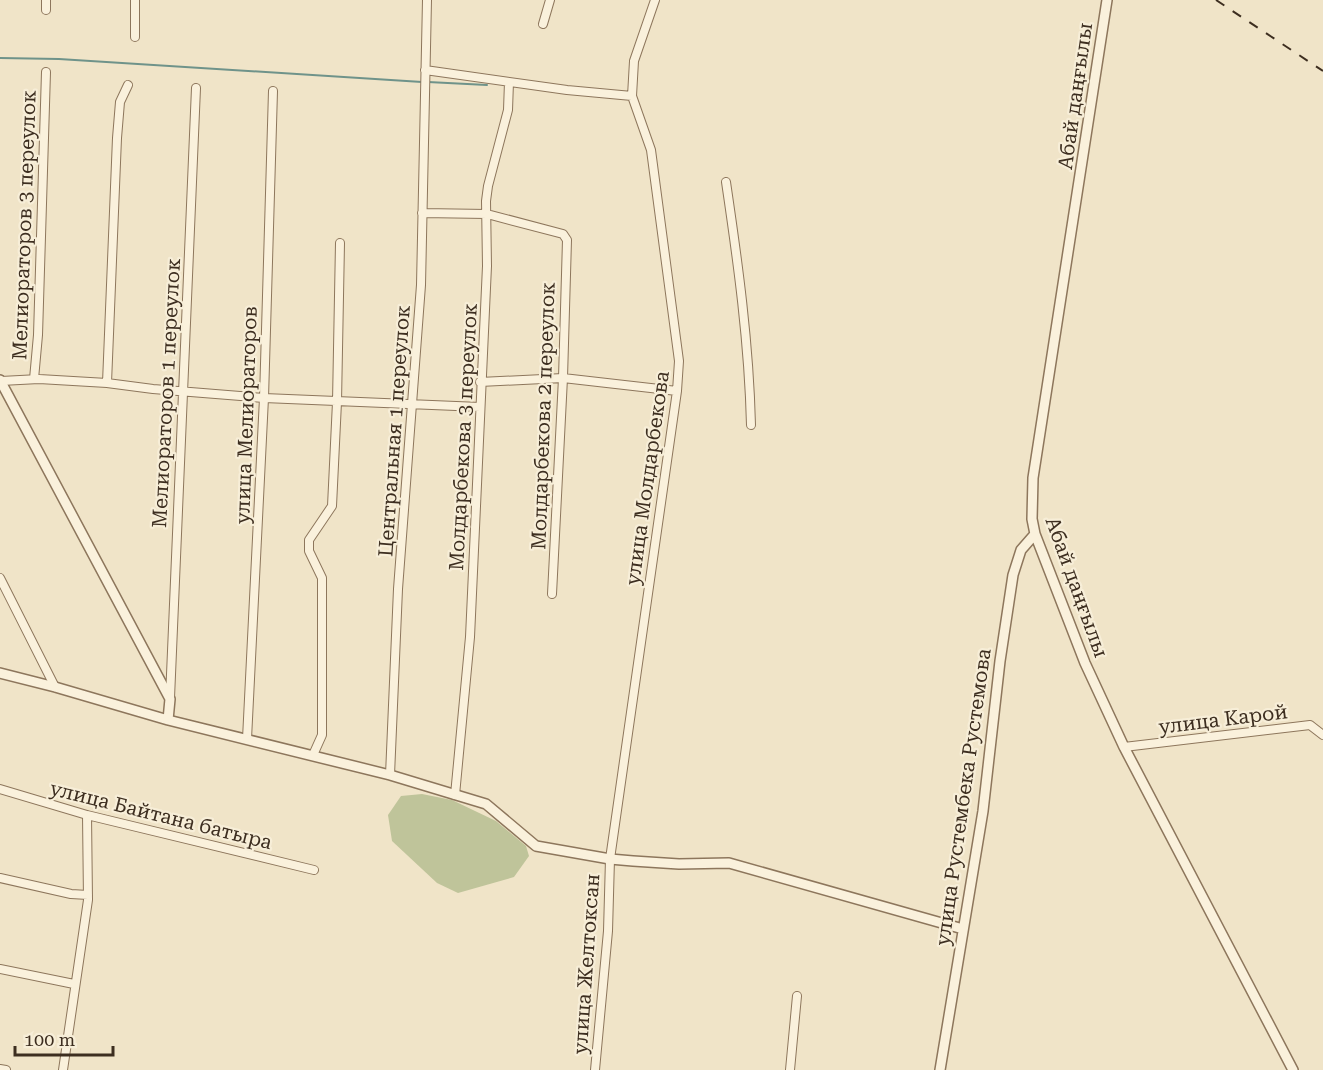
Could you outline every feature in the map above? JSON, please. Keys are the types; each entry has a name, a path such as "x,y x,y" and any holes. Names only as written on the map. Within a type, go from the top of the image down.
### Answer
{"street":[{"path":"46,0 46,10"},
{"path":"135,0 135,38"},
{"name":"Центральная 1 переулок","path":"390,775 398,589 421,285 427,0"},
{"path":"543,24 550,0"},
{"name":"улица Молдарбекова","path":"610,859 677,391 679,361 667,255 651,150 632,96 634,61 655,0"},
{"name":"Абай даңғылы","path":"1107,0 1033,478 1032,519 1035,534 1085,663 1124,747 1293,1070"},
{"path":"426,70 632,96"},
{"name":"Мелиораторов 3 переулок","path":"34,379 38,335 46,72"},
{"name":"Молдарбекова 3 переулок","path":"455,795 470,637 487,266 488,186 508,110 509,82"},
{"path":"108,383 117,138 120,102 128,85"},
{"name":"Мелиораторов 1 переулок","path":"170,699 196,88"},
{"name":"улица Мелиораторов","path":"247,739 264,398 273,92"},
{"path":"726,182 750,372 751,425"},
{"path":"422,213 487,214"},
{"name":"Молдарбекова 2 переулок","path":"487,214 563,234 567,240 563,378 552,594"},
{"path":"313,755 322,735 322,578 309,551 309,540 332,506 337,402 340,243"},
{"path":"480,382 563,378 677,391"},
{"path":"168,720 170,699 0,380 34,379 108,383 264,398 480,407"},
{"name":"улица Рустембека Рустемова","path":"940,1070 983,812 1000,661 1013,575 1021,550 1035,534"},
{"path":"0,579 55,687"},
{"path":"0,673 168,720 390,775 486,804 536,846 610,859 679,864 729,863 963,928"},
{"name":"улица Карой","path":"1124,747 1310,725 1323,735"},
{"name":"улица Байтана батыра","path":"0,789 87,815 314,870"},
{"path":"63,1070 88,895 87,815"},
{"name":"улица Желтоксан","path":"595,1070 609,932 610,859"},
{"path":"0,878 71,894 88,895"},
{"path":"0,969 74,984"},
{"path":"790,1070 797,996"},
{"path":"0,1069 6,1070"}],"green space":[{"path":"422,794 452,800 496,821 526,846 529,856 514,877 458,893 437,883 392,841 388,815 401,796"}],"waterway":[{"path":"0,58 59,59 422,82"},
{"path":"428,82 487,85"}],"railway":[{"path":"1216,0 1323,71"}]}
